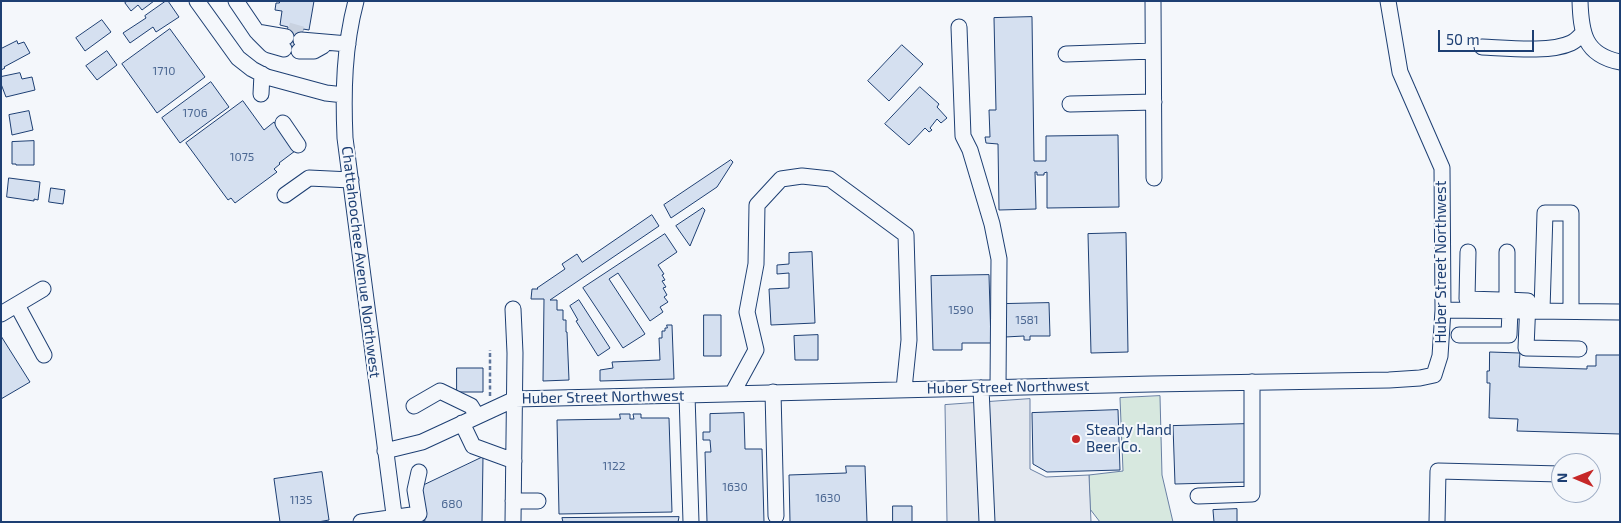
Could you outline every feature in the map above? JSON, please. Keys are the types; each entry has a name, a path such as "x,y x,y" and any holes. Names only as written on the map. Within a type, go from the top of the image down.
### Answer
{"street":[{"path":"197,1 238,58 252,69 262,74 326,93 344,95"},
{"path":"236,1 257,32 323,46 348,44"},
{"name":"Chattahoochee Avenue Northwest","path":"356,1 348,44 344,95 345,138 394,519"},
{"path":"1153,1 1154,178"},
{"name":"Huber Street Northwest","path":"385,451 422,442 515,399 904,389 1389,380 1434,375 1440,356 1443,310 1442,168 1400,72 1388,1"},
{"path":"1580,1 1583,33 1586,41 1598,54 1620,62"},
{"path":"959,28 963,136 970,150 987,206 999,259 998,387"},
{"path":"1482,47 1548,48 1573,43 1583,33"},
{"path":"293,41 348,44"},
{"path":"1066,54 1154,51"},
{"path":"261,94 262,74"},
{"path":"1070,104 1154,102"},
{"path":"283,123 298,145"},
{"path":"285,195 310,172 351,180"},
{"path":"732,394 756,350 747,312 756,264 757,205 781,179 802,176 830,179 906,235 909,340 904,389"},
{"path":"1571,311 1571,213 1544,213 1535,310 1526,348 1579,348"},
{"path":"1468,252 1467,299 1535,310 1620,312"},
{"path":"1459,335 1509,336 1507,252"},
{"path":"1,314 43,290"},
{"path":"17,305 44,354"},
{"path":"1443,310 1509,305"},
{"path":"513,310 515,399 513,522"},
{"path":"1198,496 1252,494 1252,382"},
{"path":"981,388 987,522"},
{"path":"414,406 440,391 471,406 477,416"},
{"path":"773,392 776,516"},
{"path":"686,395 691,522"},
{"path":"462,423 473,446 514,461"},
{"path":"1437,522 1438,471 1551,474"},
{"path":"361,522 420,514 415,490 419,472"},
{"path":"514,501 538,501"}],"path":[{"path":"490,350 490,397"}],"shaded area":[{"path":"1160,396 1162,475 1173,522 1100,522 1090,509 1089,475 1123,471 1120,398"},
{"path":"1030,399 1030,469 1046,477 1089,475 1091,522 947,522 945,405"}],"building":[{"path":"128,1 154,1 142,10 138,5 131,11 125,3"},
{"path":"168,1 179,17 156,32 153,27 130,43 123,33 146,18 145,16"},
{"path":"280,1 314,1 309,30 303,29 299,55 284,52 288,27 280,25 282,11 275,10 276,3"},
{"path":"1032,17 1034,161 1046,161 1046,136 1118,135 1119,207 1047,208 1047,172 1044,175 1037,175 1037,172 1035,172 1036,209 999,210 998,144 986,143 985,137 990,137 989,110 996,110 994,18"},
{"path":"102,20 111,32 85,51 76,38"},
{"path":"170,29 205,77 157,113 122,64"},
{"path":"17,41 18,44 24,42 30,53 1,70 1,49"},
{"path":"902,45 923,64 889,101 868,81"},
{"path":"107,51 117,65 97,80 86,66"},
{"path":"20,73 22,79 32,77 35,90 6,97 1,84 1,77"},
{"path":"211,82 229,107 180,143 162,118"},
{"path":"920,87 939,104 937,107 947,118 941,123 937,119 930,128 932,130 929,132 925,128 909,145 885,124"},
{"path":"243,101 264,130 274,122 295,151 279,163 274,169 277,172 235,203 231,198 228,200 186,143"},
{"path":"29,111 33,130 12,135 9,115"},
{"path":"34,141 34,165 12,164 12,142"},
{"path":"731,160 733,162 717,187 671,218 664,205"},
{"path":"9,178 40,182 38,200 7,197"},
{"path":"51,188 65,190 63,204 49,202"},
{"path":"703,208 705,210 690,246 676,226"},
{"path":"652,215 659,226 550,300 557,300 557,310 563,310 563,320 566,320 569,380 543,381 544,299 531,299 532,289 538,289 565,269 562,264 577,254 582,262"},
{"path":"1126,233 1128,352 1091,353 1088,234"},
{"path":"665,234 677,252 658,265 664,274 662,275 665,280 662,281 666,287 663,288 667,295 664,297 668,302 660,307 663,312 650,321 618,273 609,279 645,334 623,348 583,288"},
{"path":"812,252 815,323 771,325 769,289 789,288 789,273 777,274 777,265 789,264 789,253"},
{"path":"989,275 991,343 962,343 962,350 933,350 931,276"},
{"path":"579,300 610,348 598,356 576,321 578,320 570,306"},
{"path":"1049,303 1050,336 1030,336 1030,340 1024,340 1024,336 1005,337 1004,304"},
{"path":"704,315 721,315 721,356 704,356"},
{"path":"667,325 672,325 674,379 600,381 600,370 613,368 612,362 660,360 659,338 662,338 662,331 665,331"},
{"path":"818,335 818,360 795,360 794,336"},
{"path":"1,336 30,382 1,399"},
{"path":"1490,352 1520,353 1519,367 1587,369 1587,366 1596,366 1596,355 1620,355 1620,434 1517,431 1518,419 1489,418 1490,383 1487,383 1487,371 1489,371"},
{"path":"457,368 483,368 483,392 457,392"},
{"name":"Steady Hand Beer Co.","path":"1118,410 1120,470 1047,472 1033,464 1032,413"},
{"path":"744,413 745,449 762,449 764,522 707,522 705,452 711,452 710,440 703,440 703,432 710,432 710,414"},
{"path":"620,414 630,414 630,419 634,419 633,414 641,414 641,418 669,418 672,512 559,514 557,420 620,419"},
{"path":"1247,424 1249,482 1175,484 1173,426"},
{"path":"483,457 482,522 425,522 420,487"},
{"path":"846,466 865,466 867,522 790,522 789,475 846,473"},
{"path":"322,472 329,520 318,522 280,522 274,479"},
{"path":"893,506 912,506 912,522 893,522"},
{"path":"1237,509 1237,522 1214,522 1213,510"},
{"path":"679,517 678,522 563,522 562,518"}],"tunnel":[{"path":"288,30 302,34"}],"place":[{"name":"Steady Hand Beer Co.","path":"1076,439"}]}
